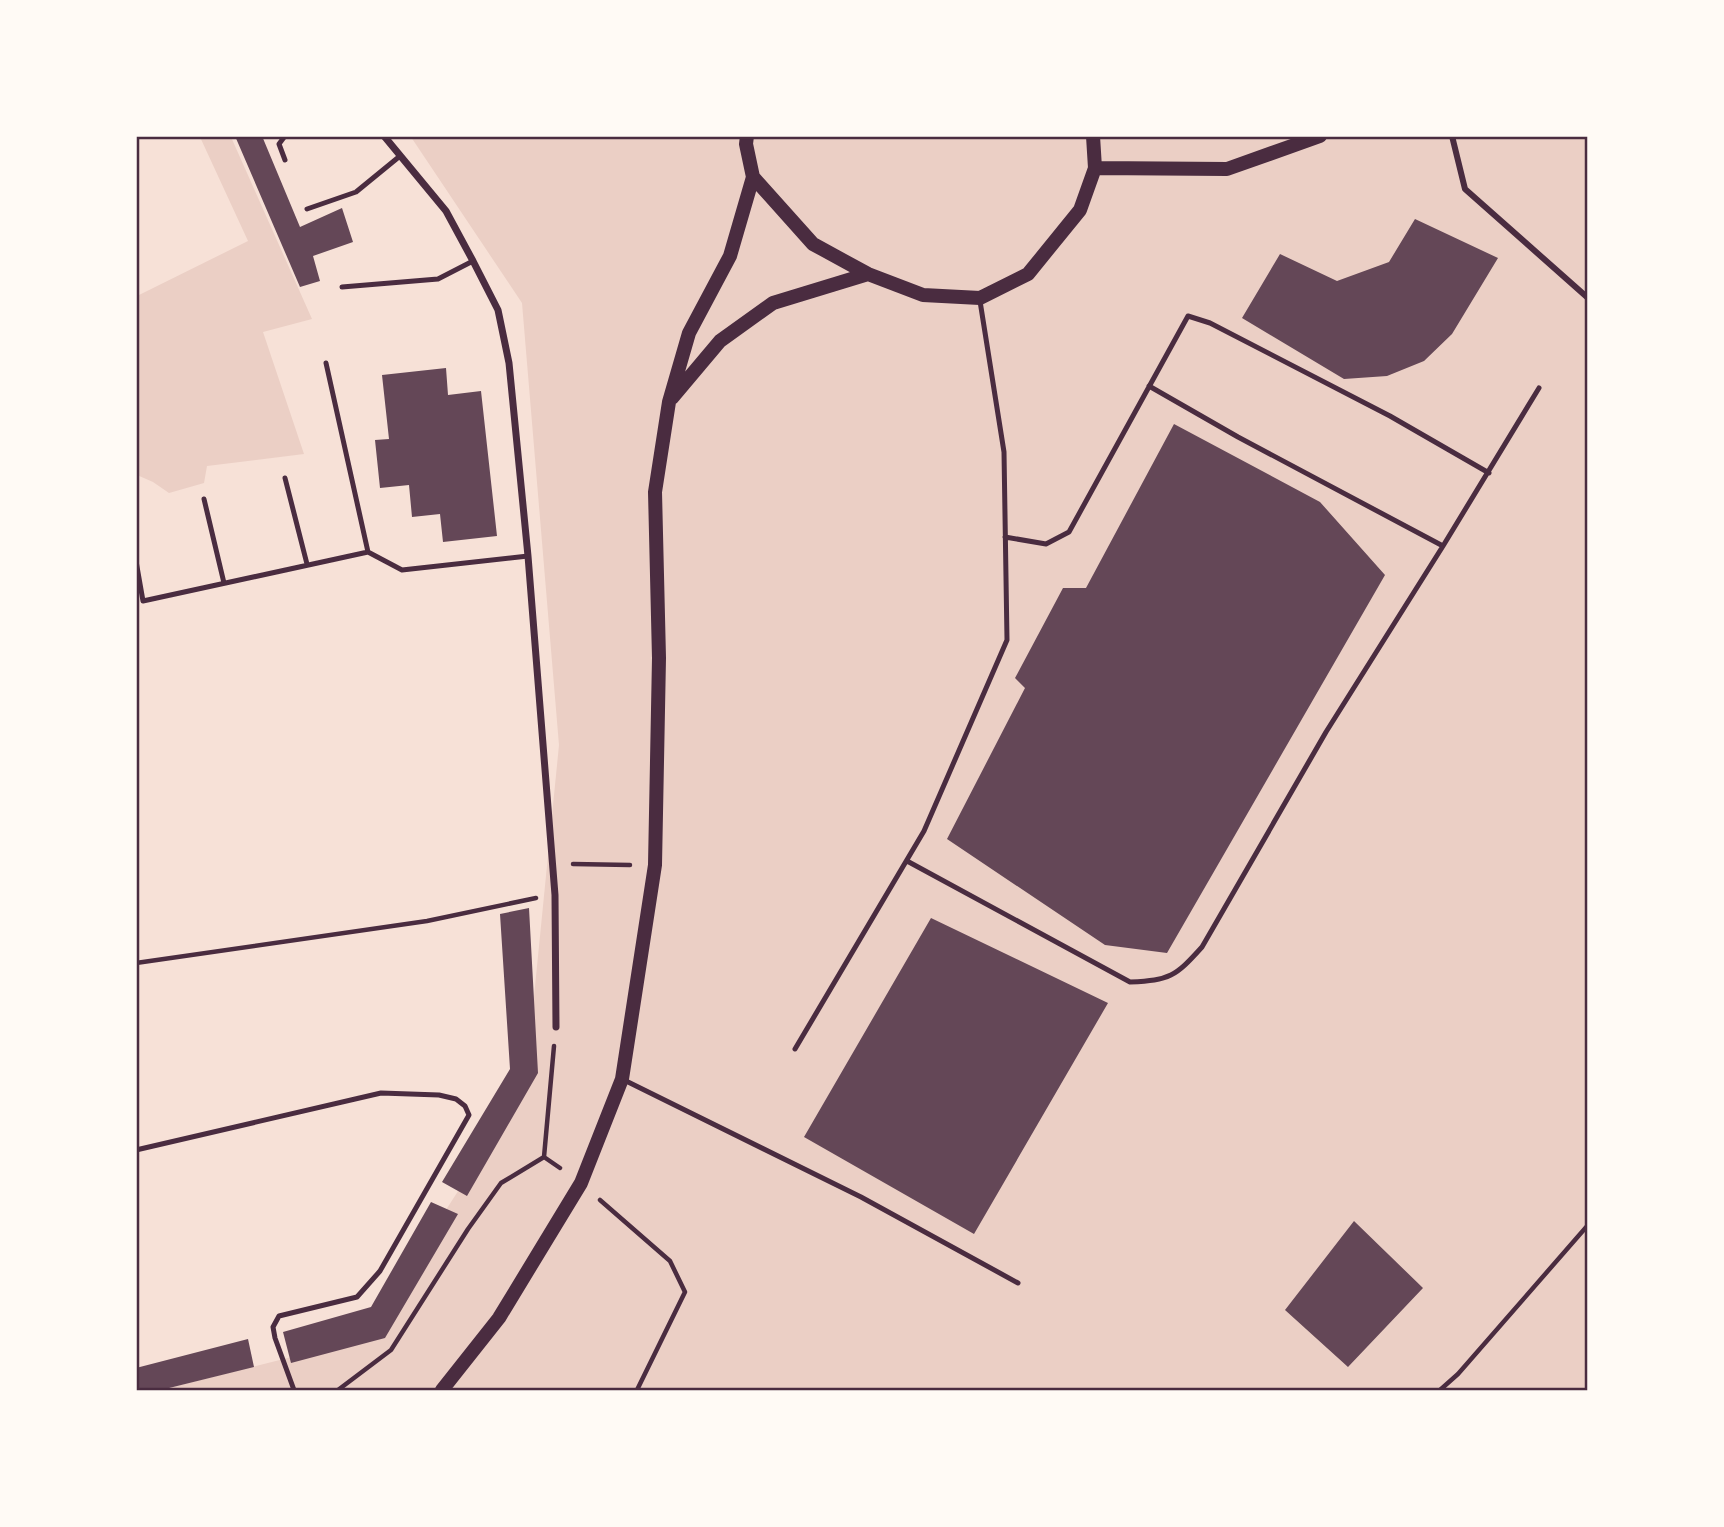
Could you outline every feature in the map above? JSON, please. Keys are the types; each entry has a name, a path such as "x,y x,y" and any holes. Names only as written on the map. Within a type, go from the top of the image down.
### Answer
{"main road":[{"path":"442,1391 499,1318 581,1183 622,1079 655,865 659,658 655,492 669,402 689,333 730,256 753,177 746,144 747,136"},
{"path":"753,177 813,244 868,274 923,295 979,298 1028,274 1080,210 1095,168 1093,136"},
{"path":"1095,168 1227,169 1320,136"},
{"path":"669,402 720,341 773,303 868,274"}],"street":[{"path":"384,136 446,211 498,310 509,363 528,556 555,895 556,1027"},
{"path":"1452,136 1465,189 1587,298"}],"lane":[{"path":"285,136 279,144 285,160"},
{"path":"307,209 356,192 400,156"},
{"path":"342,287 438,279 473,261"},
{"path":"795,1049 925,831 1007,640 1004,452 979,298"},
{"path":"1005,537 1046,544 1069,532 1188,316 1210,323 1378,410 1489,473"},
{"path":"326,363 368,552"},
{"path":"1149,386 1238,437 1443,546"},
{"path":"906,861 1130,982 1159,981 1181,969 1202,947 1326,732 1489,473 1539,388"},
{"path":"285,478 307,564"},
{"path":"204,499 223,583"},
{"path":"136,561 143,601 368,552 402,570 528,556"},
{"path":"622,1079 861,1197 1018,1283"},
{"path":"136,1150 381,1093 439,1095 456,1099 465,1105 469,1115 380,1272 366,1289 357,1297 279,1316 274,1327 275,1338 294,1391"}],"path":[{"path":"551,863 655,865"},
{"path":"136,962 427,921 555,895"},
{"path":"544,1157 556,1027"},
{"path":"544,1157 581,1183 670,1261 685,1292 638,1391"},
{"path":"338,1391 391,1350 468,1229 501,1183 544,1157"},
{"path":"1440,1391 1458,1374 1587,1225"}],"shaded area":[{"path":"200,137 231,137 312,319 263,332 304,454 207,466 204,483 169,493 137,475 137,296 248,241"},
{"path":"411,137 1587,137 1587,1390 161,1390 363,1339 525,1087 559,745 522,303"}],"building":[{"path":"235,136 262,136 300,227 342,208 353,242 313,256 320,281 300,287"},
{"path":"1415,219 1498,258 1452,334 1424,361 1387,376 1344,379 1242,318 1280,254 1337,281 1389,262"},
{"path":"446,368 448,395 481,391 497,536 443,542 440,514 412,517 409,485 380,488 375,440 389,439 382,375"},
{"path":"1174,424 1320,502 1385,575 1167,953 1105,945 947,839 1025,688 1015,678 1063,588 1086,588"},
{"path":"529,908 538,1073 467,1196 442,1182 510,1069 500,914"},
{"path":"931,918 1108,1003 974,1234 804,1137"},
{"path":"431,1202 458,1214 385,1338 291,1363 283,1332 371,1307"},
{"path":"1354,1221 1423,1288 1348,1367 1285,1310"},
{"path":"248,1339 254,1367 161,1390 136,1390 136,1368"}]}
